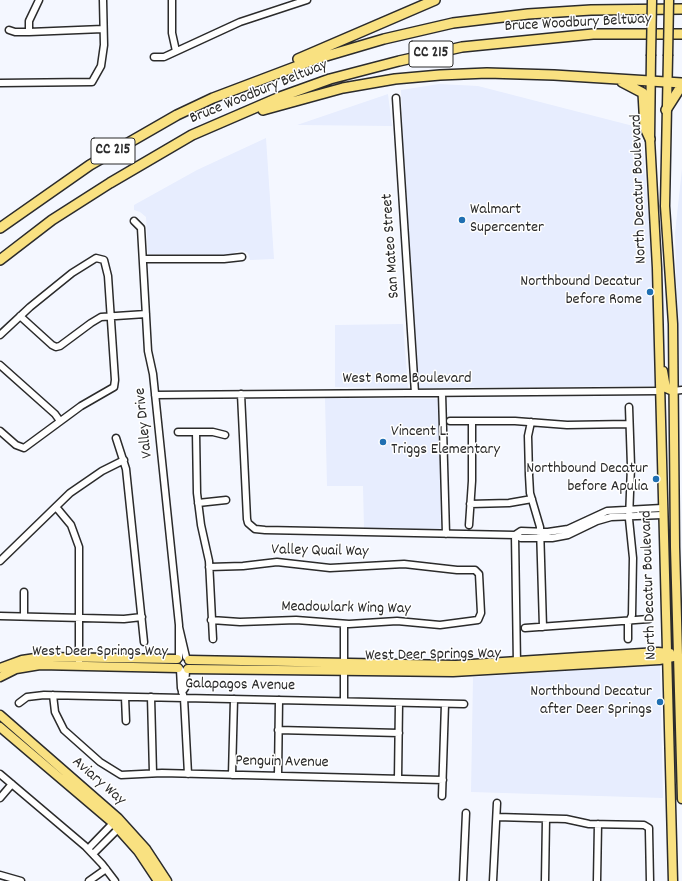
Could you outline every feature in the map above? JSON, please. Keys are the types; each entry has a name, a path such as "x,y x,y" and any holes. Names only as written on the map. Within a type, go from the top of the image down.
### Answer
{"highway":[{"path":"235,89 319,50 435,0"},
{"name":"Bruce Woodbury Beltway","path":"0,228 54,188 126,143 177,115 235,89 349,49 384,39 453,23 528,14 591,10 682,9"},
{"name":"Bruce Woodbury Beltway","path":"0,260 52,220 110,183 192,135 280,97 330,79 462,47 593,34 682,34"},
{"path":"192,135 312,95 395,79 440,74 487,73 682,84 666,110"},
{"path":"618,80 643,93 645,128 650,139"}],"main road":[{"name":"North Decatur Boulevard","path":"652,0 650,139 658,313 662,511 673,881"},
{"name":"North Decatur Boulevard","path":"669,0 665,206 671,314 673,324 673,423 680,656 682,799"},
{"path":"658,313 671,314"},
{"path":"658,323 673,324"},
{"path":"659,353 666,388 673,391"},
{"path":"660,392 667,398 673,423"},
{"name":"West Deer Springs Way","path":"0,668 31,658 79,662 344,667 517,665 680,656"},
{"name":"West Deer Springs Way","path":"0,677 28,666 79,662"},
{"name":"Aviary Way","path":"0,715 146,849 167,881"},
{"name":"Aviary Way","path":"0,727 118,823 158,881"}],"street":[{"path":"29,32 29,21 39,0"},
{"path":"0,83 92,82 101,66 104,45 103,0"},
{"path":"172,0 172,33 176,51"},
{"path":"154,57 164,56 240,22 307,0"},
{"path":"9,30 15,32 29,32 103,29"},
{"name":"San Mateo Street","path":"396,98 415,393"},
{"name":"Valley Drive","path":"134,221 141,228 148,351 155,394 183,664 183,695 188,774"},
{"path":"143,259 224,259 242,257"},
{"path":"0,335 20,316 72,274 92,260 100,258 104,260 107,268 115,380 114,387 81,406 27,447 22,448 0,432"},
{"path":"20,316 52,345 60,346 96,319 110,316 146,314"},
{"path":"0,365 56,414 60,421"},
{"path":"673,391 682,390"},
{"name":"West Rome Boulevard","path":"155,394 660,392"},
{"path":"442,393 446,534"},
{"path":"241,394 247,519 251,527 265,530 515,535 521,538 540,539 568,535 596,521 629,512"},
{"path":"628,639 629,620 632,615 633,558 629,512 631,466 629,407"},
{"path":"450,421 531,422 567,425 629,424"},
{"path":"469,525 472,480 472,421"},
{"path":"531,422 528,436 528,460 532,499 540,532 543,626"},
{"path":"178,432 213,432 225,435"},
{"path":"196,432 198,503 209,567 213,639"},
{"path":"116,438 124,460 144,642"},
{"path":"0,562 70,493 92,477 124,460"},
{"path":"470,504 509,503 532,499"},
{"path":"198,503 226,500"},
{"path":"56,507 71,525 79,547 79,662"},
{"path":"515,535 520,532 556,532 568,529 599,514 662,511"},
{"path":"515,535 517,665"},
{"name":"Valley Quail Way","path":"209,567 243,566 277,562 330,568 404,564 478,572 480,577 480,618"},
{"path":"24,592 24,616"},
{"path":"0,616 124,619 142,617"},
{"name":"Meadowlark Wing Way","path":"211,620 240,622 288,620 344,624 397,621 440,625 461,624 480,618"},
{"path":"525,628 649,619"},
{"path":"344,624 344,702"},
{"name":"Penguin Avenue","path":"54,695 55,712 64,730 100,762 121,775 153,773 443,780"},
{"name":"Galapagos Avenue","path":"19,703 23,698 31,696 150,697 183,695 234,699 464,704"},
{"path":"125,697 126,721"},
{"path":"150,697 153,773"},
{"path":"232,775 234,699"},
{"path":"278,776 279,700"},
{"path":"398,779 400,703"},
{"path":"442,796 445,704"},
{"path":"278,730 399,733"},
{"path":"0,774 90,852 115,881"},
{"path":"0,798 12,784"},
{"path":"493,881 497,803"},
{"path":"464,881 466,813"},
{"path":"497,818 572,820 598,824 641,824 647,826 649,831 650,881"},
{"path":"545,881 546,819"},
{"path":"90,852 118,823"},
{"path":"597,881 598,824"},
{"path":"89,881 106,869"},
{"path":"0,875 21,881"}],"shaded area":[{"path":"439,84 478,86 641,128 654,273 657,386 419,388 403,148 401,90"},
{"path":"388,94 392,126 297,125"},
{"path":"266,138 274,259 250,260 248,253 241,250 230,255 148,254 146,217 140,212 134,210 134,205 197,170"},
{"path":"682,169 682,388 679,388 675,233"},
{"path":"403,324 408,388 335,387 335,325"},
{"name":"Vincent L. Triggs Elementary","path":"325,398 439,399 441,529 364,529 363,486 327,486"},
{"path":"660,665 663,798 471,792 473,677"}],"place":[{"name":"Walmart Supercenter","path":"462,220"},
{"name":"Northbound Decatur before Rome","path":"650,292"},
{"name":"Vincent L. Triggs Elementary","path":"383,442"},
{"name":"Northbound Decatur before Apulia","path":"656,479"},
{"name":"Northbound Decatur after Deer Springs","path":"660,702"}]}
